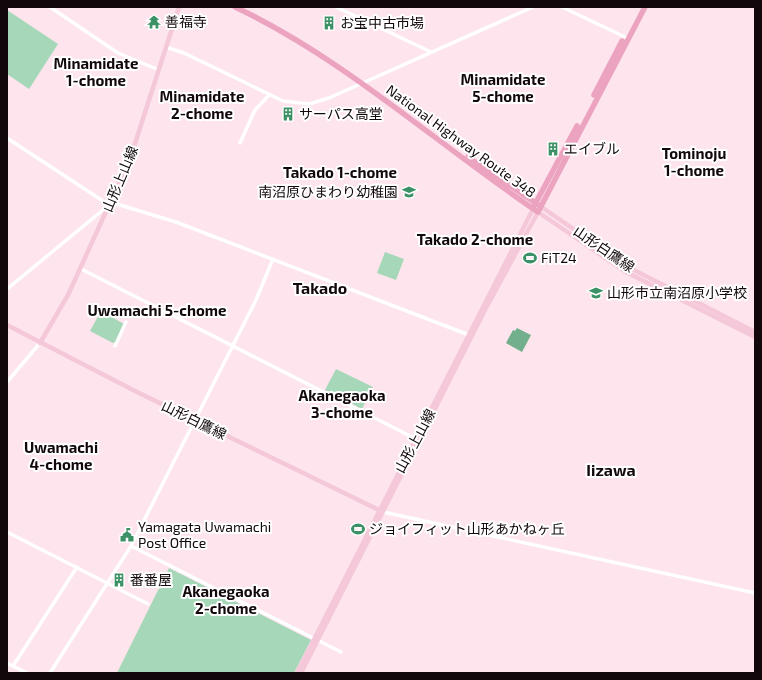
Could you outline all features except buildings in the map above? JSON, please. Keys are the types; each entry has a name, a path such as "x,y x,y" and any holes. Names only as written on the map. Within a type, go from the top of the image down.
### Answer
{"highway":[{"name":"National Highway Route 348","path":"235,7 302,43 362,82"},
{"name":"National Highway Route 348","path":"243,7 299,39 362,82 537,207"},
{"name":"National Highway Route 348","path":"537,207 641,7"},
{"name":"National Highway Route 348","path":"537,207 645,7"}],"main road":[{"name":"山形上山線","path":"40,343 68,295 81,269 130,159 179,7"},
{"name":"山形上山線","path":"381,511 469,335 537,207"},
{"name":"山形上山線","path":"296,673 316,639 537,207"},
{"name":"山形白鷹線","path":"537,207 630,268 755,332"},
{"name":"山形白鷹線","path":"537,207 626,272 755,337"},
{"name":"山形白鷹線","path":"7,325 194,420 381,511"},
{"name":"山形上山線","path":"302,673 316,639"}],"street":[{"path":"50,7 118,53 159,70"},
{"path":"336,7 431,52"},
{"path":"166,47 184,53 269,95 288,102 309,104 329,98 533,7"},
{"path":"562,7 625,37"},
{"path":"240,143 256,110 269,95"},
{"path":"7,138 109,204 176,222 469,335"},
{"path":"7,289 109,204"},
{"path":"50,673 131,546 256,300 273,259"},
{"path":"81,269 416,439"},
{"path":"115,346 126,322"},
{"path":"7,382 40,343"},
{"path":"381,511 755,593"},
{"path":"7,532 148,604"},
{"path":"131,546 341,652"},
{"path":"13,666 77,567"},
{"path":"7,663 27,673"}],"shaded area":[{"path":"7,10 58,44 29,89 7,74"},
{"path":"385,252 404,259 396,280 377,273"},
{"path":"101,311 124,324 116,342 113,343 90,331"},
{"path":"517,328 531,335 522,352 506,343 513,330 515,331"},
{"path":"336,369 373,387 362,409 325,390"},
{"path":"169,568 311,640 294,673 117,673"}],"place":[{"name":"善福寺","path":"154,22"},
{"name":"お宝中古市場","path":"329,23"},
{"name":"サーパス高堂","path":"288,114"},
{"name":"エイブル","path":"553,149"},
{"name":"南沼原ひまわり幼稚園","path":"409,192"},
{"name":"FiT24","path":"530,258"},
{"name":"山形市立南沼原小学校","path":"596,293"},
{"name":"ジョイフィット山形あかねヶ丘","path":"358,529"},
{"name":"Yamagata Uwamachi Post Office","path":"127,535"},
{"name":"番番屋","path":"119,580"}],"district":[{"name":"Minamidate 1-chome","path":"96,72"},
{"name":"Minamidate 5-chome","path":"503,88"},
{"name":"Minamidate 2-chome","path":"202,106"},
{"name":"Tominoju 1-chome","path":"694,162"},
{"name":"Takado 1-chome","path":"340,173"},
{"name":"Takado 2-chome","path":"475,240"},
{"name":"Takado","path":"320,288"},
{"name":"Uwamachi 5-chome","path":"157,311"},
{"name":"Akanegaoka 3-chome","path":"342,404"},
{"name":"Uwamachi 4-chome","path":"61,456"},
{"name":"Iizawa","path":"611,470"},
{"name":"Akanegaoka 2-chome","path":"226,600"}]}
